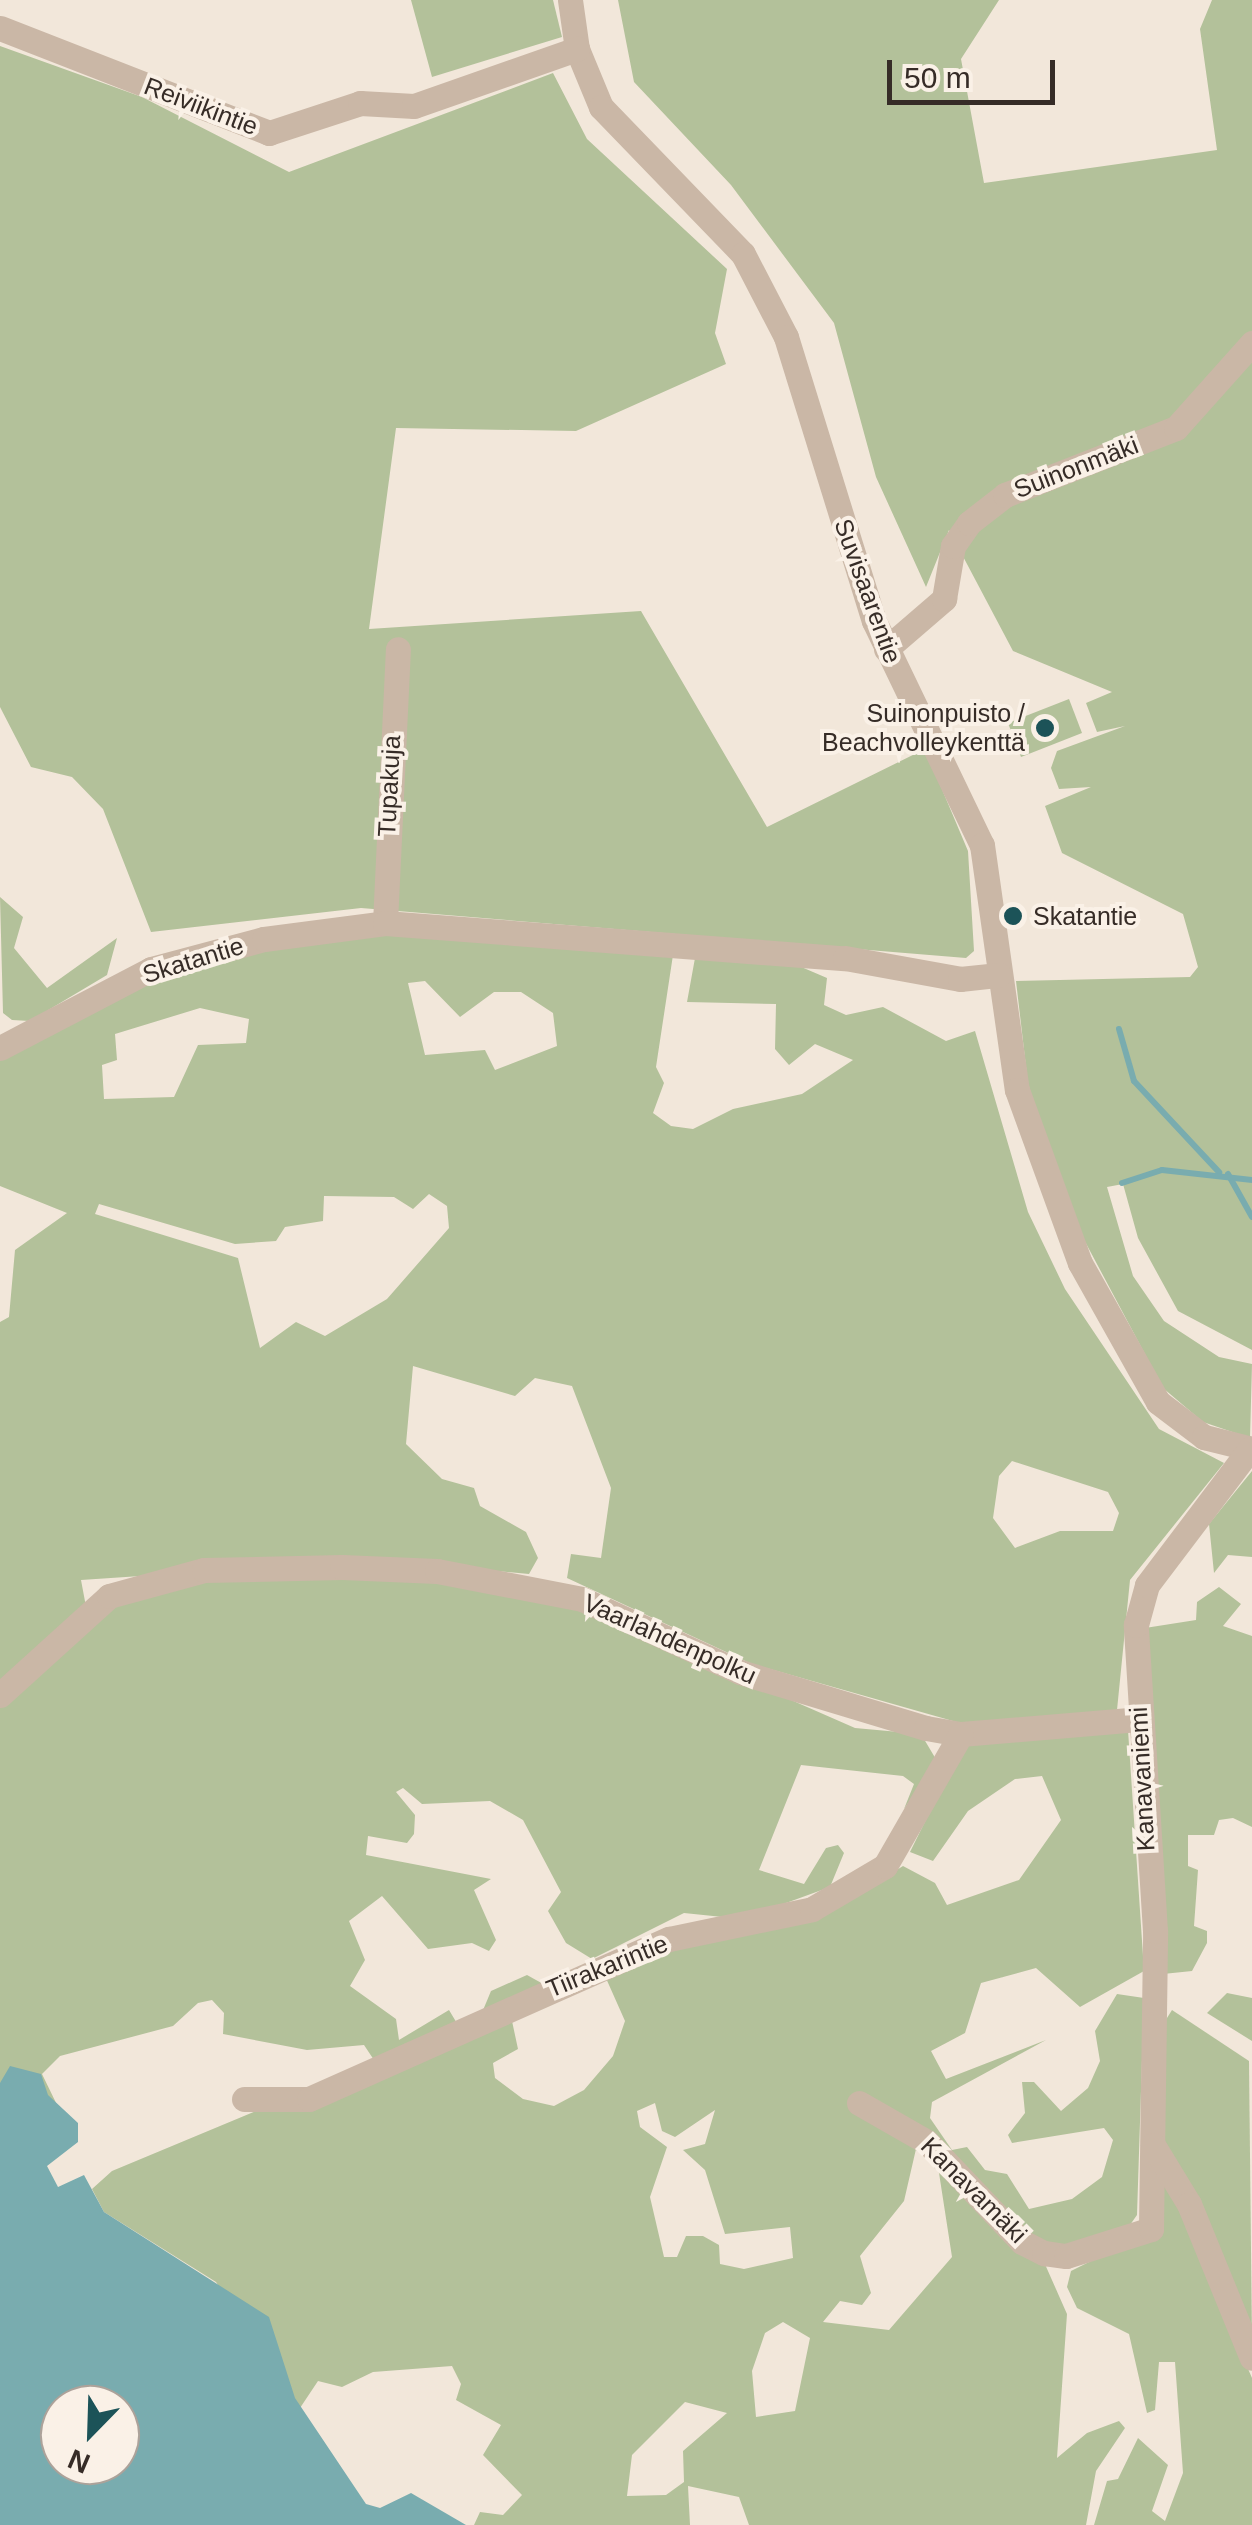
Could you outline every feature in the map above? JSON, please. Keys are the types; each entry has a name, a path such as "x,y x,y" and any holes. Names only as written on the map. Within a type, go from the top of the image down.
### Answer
{"street":[{"name":"Suvisaarentie","path":"570,0 576,49 623,138 710,216 764,289 886,648 972,814 1036,1156 1107,1318 1176,1420 1251,1449"},
{"name":"Reiviikintie","path":"0,28 269,133 360,102 414,106 576,49"},
{"name":"Suinonmäki","path":"886,648 944,599 952,546 969,523 1005,495 1176,428 1252,344"},
{"name":"Tupakuja","path":"385,923 398,648"},
{"name":"Skatantie","path":"0,1048 151,969 264,939 385,923 845,958 960,979 999,974"},
{"name":"Kanavaniemi","path":"1151,2229 1155,1931 1138,1719 1140,1601 1251,1449"},
{"name":"Vaarlahdenpolku","path":"0,1695 72,1622 152,1582 204,1570 388,1568 582,1599 804,1696 961,1734 1138,1719"},
{"name":"Tiirakarintie","path":"244,2098 310,2100 669,1939 812,1909 884,1866 961,1734"},
{"name":"Kanavamäki","path":"859,2103 927,2142 1044,2253 1066,2256 1151,2229"},
{"path":"1153,2146 1189,2204 1252,2358"}],"green space":[{"path":"411,0 553,0 562,37 432,77"},
{"path":"618,0 999,0 961,59 984,183 1217,150 1200,29 1212,0 1252,0 1252,1350 1178,1311 1138,1238 1123,1184 1107,1187 1133,1276 1164,1321 1219,1357 1252,1364 1250,1438 1203,1422 1163,1388 1065,1204 1028,1084 1016,981 1190,977 1198,967 1183,914 1062,853 1045,806 1091,787 1059,789 1051,768 1057,751 1125,726 1097,732 1086,703 1112,692 1013,651 949,530 926,587 876,477 834,323 731,185 634,82"},
{"path":"0,46 142,97 289,172 553,73 587,139 727,269 715,333 726,364 576,431 396,428 369,629 641,611 767,827 925,749 968,851 974,951 966,958 361,908 151,932 103,809 72,777 31,767 0,707"},
{"name":"Suinonpuisto / Beachvolleykenttä","path":"1069,699 1082,733 1021,757 1008,723"},
{"path":"0,897 23,917 14,948 47,988 117,938 107,975 30,1021 12,1020 3,1013"},
{"path":"385,931 673,955 656,1067 664,1083 653,1113 671,1126 693,1129 733,1109 802,1094 853,1060 815,1044 789,1065 775,1049 776,1004 687,1002 695,958 799,966 827,978 824,1005 846,1015 883,1007 946,1041 975,1031 1028,1212 1065,1289 1159,1429 1224,1463 1130,1580 1117,1710 967,1725 752,1664 567,1578 571,1554 601,1558 611,1488 572,1386 535,1378 515,1396 413,1366 406,1444 442,1479 474,1488 480,1506 526,1532 538,1558 529,1574 380,1560 81,1580 90,1628 117,1603 185,1581 379,1574 498,1588 577,1606 855,1728 921,1734 937,1761 904,1809 914,1784 903,1776 801,1765 759,1870 804,1884 826,1848 838,1845 844,1853 830,1887 742,1919 684,1913 592,1959 566,1943 548,1911 561,1892 523,1820 490,1801 422,1804 403,1788 396,1792 415,1815 414,1834 407,1843 368,1836 366,1855 491,1879 474,1890 496,1940 489,1951 472,1943 428,1949 382,1896 349,1921 365,1960 350,1986 396,2019 399,2040 449,2010 458,2025 376,2063 364,2045 307,2050 223,2034 224,2013 212,2000 198,2003 173,2026 60,2056 42,2074 59,2109 0,2133 0,1322 9,1317 15,1250 67,1213 0,1186 0,1055 94,1000 275,943","holes":["425,981 460,1017 494,992 521,992 553,1013 557,1046 495,1070 485,1050 425,1055 408,983","200,1008 249,1019 246,1043 198,1045 174,1097 104,1099 102,1065 117,1060 115,1034","429,1194 447,1206 449,1228 387,1299 325,1336 296,1322 260,1348 238,1258 95,1214 99,1204 235,1244 276,1241 285,1227 323,1221 324,1196 394,1197 413,1209","1012,1461 1108,1492 1119,1513 1113,1531 1060,1531 1015,1548 993,1518 999,1476"]},
{"path":"1252,1471 1252,1557 1228,1555 1214,1573 1209,1524"},
{"path":"1219,1587 1241,1604 1223,1626 1252,1636 1252,1827 1233,1818 1219,1820 1214,1835 1188,1835 1188,1866 1198,1870 1194,1926 1207,1931 1207,1943 1192,1971 1163,1974 1145,1628 1196,1620 1197,1602"},
{"path":"1128,1730 1144,1971 1080,2007 1036,1968 981,1983 965,2033 931,2051 946,2079 1046,2040 932,2102 930,2118 952,2150 967,2147 985,2170 1007,2174 1029,2209 1072,2199 1102,2177 1113,2140 1104,2128 1012,2143 1008,2135 1025,2113 1022,2082 1034,2082 1061,2111 1088,2088 1100,2061 1095,2031 1117,1994 1144,1998 1137,2215 1125,2232 1044,2262 1067,2314 1057,2458 1087,2433 1119,2421 1125,2428 1096,2471 1086,2525 749,2525 739,2497 688,2486 690,2525 474,2525 480,2512 503,2515 522,2495 483,2455 501,2425 456,2400 461,2384 452,2366 373,2372 342,2387 318,2381 300,2408 314,2431 216,2282 104,2212 92,2189 112,2171 261,2109 296,2112 333,2100 512,2021 518,2049 493,2063 495,2078 523,2099 554,2106 584,2090 613,2056 625,2021 605,1976 664,1947 846,1902 903,1866 935,1883 947,1905 1019,1880 1061,1820 1042,1776 1015,1779 968,1811 933,1861 910,1852 964,1743","holes":["655,2103 662,2131 675,2137 715,2110 705,2144 683,2150 705,2170 725,2234 790,2227 793,2258 744,2269 720,2264 719,2245 703,2236 686,2236 677,2257 664,2257 650,2197 667,2147 640,2127 637,2111","916,2149 947,2165 939,2173 952,2257 889,2330 823,2322 840,2301 862,2305 871,2293 860,2256 904,2201","783,2322 810,2338 795,2411 756,2417 752,2371 765,2333","685,2402 727,2413 683,2451 684,2482 666,2495 627,2496 632,2455"]},
{"path":"527,1975 545,1985 481,2015 491,1991"},
{"path":"1227,1993 1252,1998 1252,2041 1207,2013"},
{"path":"1172,2010 1249,2061 1252,2343 1158,2145 1162,2026"},
{"path":"1162,2171 1252,2378 1252,2525 1094,2525 1107,2481 1118,2479 1138,2438 1168,2465 1152,2511 1165,2521 1183,2473 1175,2362 1159,2362 1155,2410 1147,2413 1129,2334 1077,2308 1067,2287 1071,2271 1135,2239"}],"water":[{"path":"10,2066 41,2074 48,2095 78,2123 78,2142 47,2166 58,2187 84,2175 104,2212 269,2317 295,2398 366,2504 380,2508 411,2493 466,2525 0,2525 0,2083"}],"waterway":[{"path":"1119,1029 1134,1081 1219,1172"},
{"path":"1122,1183 1162,1170 1252,1180"},
{"path":"1228,1174 1252,1217"}],"place":[{"name":"Suinonpuisto / Beachvolleykenttä","path":"1045,728"},
{"name":"Skatantie","path":"1013,916"}]}
